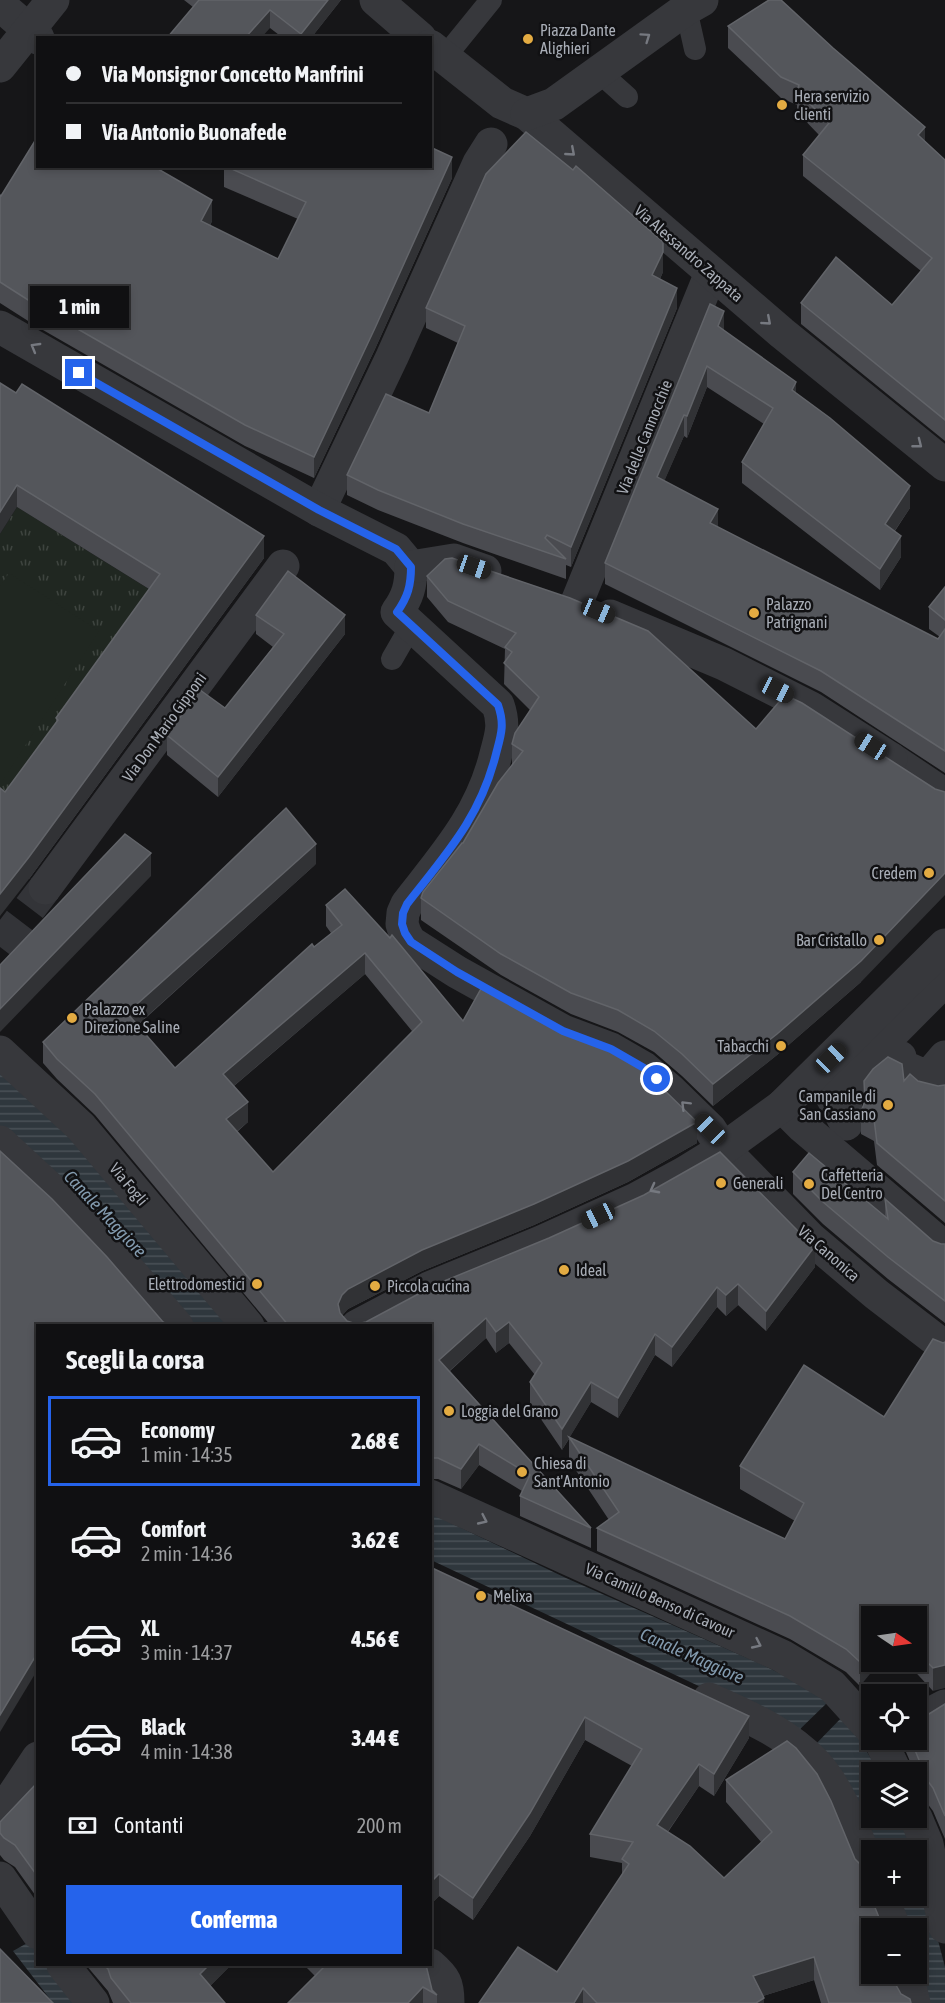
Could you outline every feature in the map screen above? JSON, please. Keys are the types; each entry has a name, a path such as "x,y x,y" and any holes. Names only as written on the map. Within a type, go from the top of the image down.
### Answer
{"street":[{"path":"0,66 33,34 53,0"},
{"name":"Via Alessandro Zappata","path":"376,0 413,36"},
{"path":"527,114 554,104 694,4"},
{"path":"0,5 33,34"},
{"name":"Via Alessandro Zappata","path":"432,54 502,103 527,114 782,333 945,465"},
{"path":"319,510 392,357 479,163 491,144"},
{"name":"Via delle Cannocchie","path":"711,273 565,598 724,664 811,708 945,795"},
{"path":"0,327 319,510 396,549 411,567 411,583 406,601 397,612 411,626"},
{"path":"411,567 454,560 509,579"},
{"name":"Via Don Mario Gipponi","path":"45,888 283,566"},
{"name":"Via Canonica","path":"411,626 498,705 503,720 491,776 478,806 464,831 407,904 403,913 402,924 411,942 457,972 563,1031 611,1049 644,1068 710,1129 735,1140 810,1238 876,1294 945,1347"},
{"path":"361,1324 429,1288 541,1242 636,1199 684,1173 735,1140 782,1106 945,945"},
{"path":"945,980 831,1095 846,1124 845,1090 852,1089 860,1077 873,1069 872,1060 900,1057 900,1065 916,1072 927,1087 941,1089 927,1077 945,1057"},
{"name":"Via Fogli","path":"0,1052 81,1127 246,1324"},
{"path":"782,1106 803,1127 945,1248"},
{"path":"0,1142 65,1202 121,1261 175,1324"},
{"name":"Via Camillo Benso di Cavour","path":"432,1497 782,1656 832,1686 861,1718"},
{"path":"680,1686 764,1724 801,1746 817,1764 841,1802 861,1848"},
{"path":"927,1715 945,1706"},
{"path":"0,1815 36,1761"},
{"path":"920,1828 927,1844 945,1927"},
{"path":"0,1878 36,1930"},
{"path":"64,1966 93,2003"},
{"path":"431,1966 443,1977 448,1990 448,2003"},
{"path":"909,1984 914,2003"}],"lane":[{"path":"432,52 491,0"},
{"path":"694,4 695,49"},
{"path":"598,71 627,97"},
{"path":"392,659 411,626"}],"green space":[{"path":"17,507 160,596 0,810 0,534"},
{"path":"9,573 99,631 3,780 0,778 0,586"}],"water":[{"name":"Canale Maggiore","path":"0,1064 54,1113 226,1324 186,1324 0,1129"},
{"name":"Canale Maggiore","path":"432,1514 566,1578 763,1665 801,1684 826,1701 851,1726 861,1742 861,1750 866,1750 873,1762 861,1762 861,1828 905,1828 910,1840 865,1840 722,1697 432,1560"},
{"path":"927,1898 945,1967 945,2003 921,2003 918,1984 927,1984 927,1918 898,1918 895,1906 927,1906"},
{"path":"29,1942 36,1951 36,1966 48,1966 77,2003 53,2003 13,1951"}],"pier":[{"path":"830,1700 845,1714 812,1748 795,1734"}],"building":[{"path":"199,0 328,0 301,34 270,10 247,36 169,36"},
{"path":"769,0 781,0 925,127 918,135 945,160 945,420 801,303 836,257 892,305 932,258 803,155 829,123 797,91 799,85 781,77 728,26"},
{"path":"526,132 573,170 576,166 663,242 663,252 652,275 677,288 571,547 547,535 545,538 566,559 463,524 347,475 386,394 429,413 465,326 426,308 486,174"},
{"path":"36,139 36,168 156,168 212,200 201,221 278,259 306,202 230,168 432,168 432,148 452,157 314,457 245,425 0,282 1,196"},
{"path":"710,304 724,311 718,326 796,382 792,390 830,418 910,486 885,524 901,536 880,569 742,462 773,408 707,366 687,416 684,415 657,477 718,509 710,523 938,639 945,629 945,751 821,671 605,563"},
{"path":"0,383 16,393 22,384 264,536 0,894 0,788 5,792 160,574 17,485 0,512"},
{"path":"452,558 570,598 648,631 756,729 785,695 802,703 935,789 945,792 945,873 861,961 777,1034 713,1084 654,1031 618,1010 571,993 501,954 421,898 423,892 463,843 498,783 523,751 512,744 515,733 539,697 504,663 512,652 505,647 516,633 448,601 427,576 445,559"},
{"path":"288,571 345,615 218,777 167,735 200,690 225,708 284,634 256,615"},
{"path":"945,587 945,620 929,607"},
{"path":"286,808 316,844 127,1013 175,1068 312,944 314,947 342,925 326,905 345,889 390,938 392,935 463,1021 482,987 554,1027 603,1045 633,1063 697,1122 628,1161 534,1204 422,1250 348,1289 338,1304 340,1313 347,1321 356,1324 287,1324 95,1094 57,1059 43,1042","holes":["365,953 422,1022 273,1172 226,1119 248,1102 223,1074"]},
{"path":"125,834 151,853 0,1009 0,965"},
{"path":"888,1057 902,1064 904,1081 910,1074 918,1081 938,1086 945,1085 945,1201 877,1143 874,1119 861,1112 865,1101 864,1081 873,1069"},
{"path":"0,1151 52,1199 166,1324 36,1324 36,1655 0,1715"},
{"path":"720,1152 815,1246 766,1311 738,1284 726,1295 717,1287 672,1347 655,1334 618,1398 591,1382 562,1429 530,1382 542,1363 509,1322 496,1332 486,1318 439,1360 591,1528 520,1496 530,1475 479,1444 461,1469 438,1458 432,1458 432,1324 356,1324 366,1322 437,1284 549,1238 644,1195"},
{"path":"809,1153 888,1219 885,1199 933,1241 945,1244 945,1301 823,1202 793,1172"},
{"path":"933,1339 945,1342 945,1665 933,1668 927,1662 927,1606 861,1606 860,1662 846,1649 790,1616 597,1528 619,1512 569,1437 785,1539 804,1503 740,1466 804,1365 884,1417"},
{"path":"432,1568 749,1716 714,1774 699,1764 657,1825 690,1846 724,1878 772,1832 726,1780 787,1741 796,1748 817,1774 855,1859 861,1865 861,1906 874,1906 879,1918 861,1918 861,1984 896,1984 901,1994 910,1999 911,2003 829,2003 814,1957 753,1976 764,1998 756,2003 597,2003 583,1988 574,2003 479,2003 518,1947 557,1972 629,1864 622,1859 633,1842 590,1834 642,1749 585,1717 530,1813 473,1898 439,1874 432,1881"},
{"path":"945,1704 945,1816 927,1780 927,1762 920,1762 915,1750 927,1750 927,1715"},
{"path":"36,1784 36,1874 15,1845 0,1833 0,1822"},
{"path":"0,1949 53,2003 0,2003"},
{"path":"105,1966 208,1966 200,1974 225,2003 131,2003 111,1978"},
{"path":"325,1966 426,1966 432,1990 437,1995 423,1987 408,2003 288,2003"}],"tunnel":[{"path":"0,947 45,888"}],"place":[{"name":"Piazza Dante Alighieri","path":"528,39"},
{"name":"Hera servizio clienti","path":"782,105"},
{"name":"Palazzo Patrignani","path":"754,613"},
{"name":"Credem","path":"929,873"},
{"name":"Bar Cristallo","path":"879,940"},
{"name":"Palazzo ex Direzione Saline","path":"72,1018"},
{"name":"Tabacchi","path":"781,1046"},
{"name":"Campanile di San Cassiano","path":"888,1105"},
{"name":"Generali","path":"721,1183"},
{"name":"Caffetteria Del Centro","path":"809,1184"},
{"name":"Ideal","path":"564,1270"},
{"name":"Elettrodomestici","path":"257,1284"},
{"name":"Piccola cucina","path":"375,1286"},
{"name":"Loggia del Grano","path":"449,1411"},
{"name":"Chiesa di Sant'Antonio","path":"522,1472"},
{"name":"Melixa","path":"481,1596"}],"route":[{"path":"79,373 319,510 396,549 411,567 411,583 406,601 397,612 498,705 503,720 491,776 478,806 464,831 407,904 402,924 405,933 411,942 457,972 563,1031 611,1049 644,1068 657,1079"}]}
